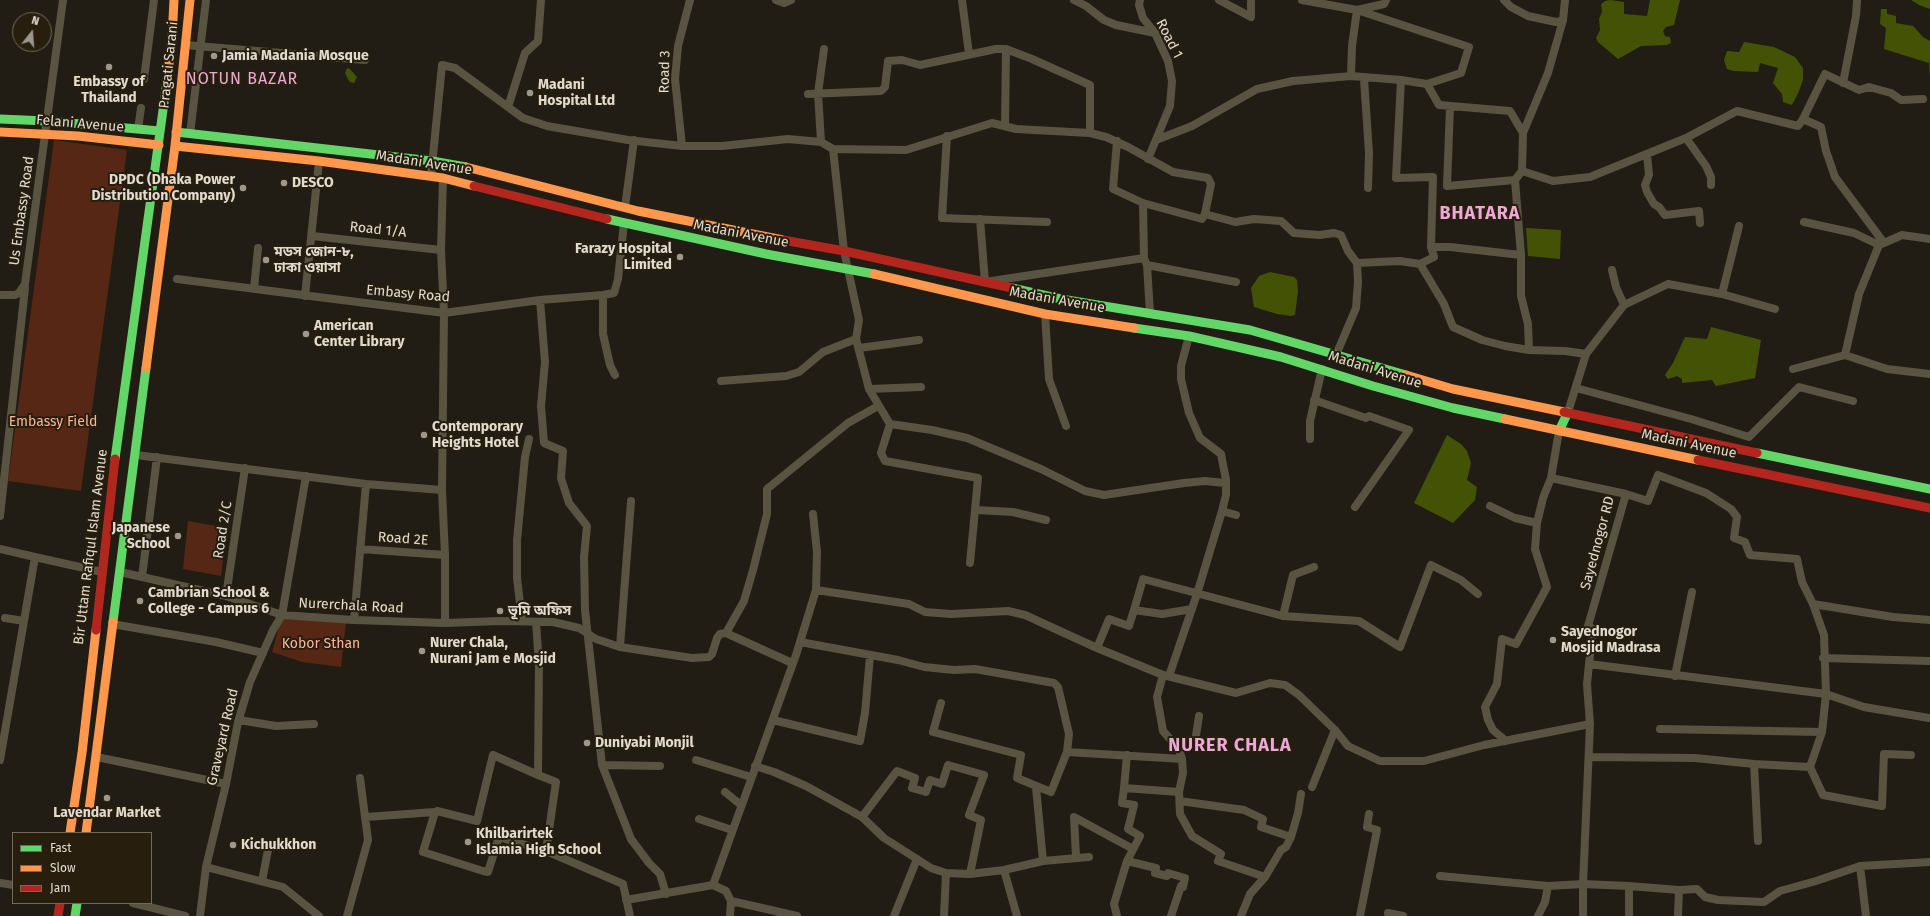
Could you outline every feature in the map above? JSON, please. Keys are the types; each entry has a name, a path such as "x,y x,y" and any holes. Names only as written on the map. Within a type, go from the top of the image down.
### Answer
{"main road":[{"name":"Pragati Sarani","path":"159,145 172,38 174,0"},
{"name":"Pragati Sarani","path":"175,146 190,0"},
{"name":"Felani Avenue","path":"0,119 47,121 160,131"},
{"name":"Felani Avenue","path":"0,132 46,134 159,145"},
{"name":"Madani Avenue","path":"176,132 432,161 511,177 625,207 775,239 844,251 1061,299 1250,330 1453,389 1930,489"},
{"path":"245,153 246,140"},
{"name":"Bir Uttam Rafiqul Islam Avenue","path":"70,832 82,753 119,426 126,388 159,145"},
{"name":"Madani Avenue","path":"175,146 319,161 443,178 624,224 742,250 847,268 1045,314 1189,336 1281,357 1373,386 1453,408 1930,508"},
{"path":"86,832 112,624 136,455 142,389 175,146"},
{"path":"126,388 142,389"},
{"path":"1559,431 1568,412"},
{"path":"58,916 60,904"},
{"path":"75,916 77,904"}],"street":[{"name":"Us Embassy Road","path":"0,295 15,295 19,293 25,284 63,0"},
{"path":"144,79 154,0"},
{"path":"190,134 206,0"},
{"path":"508,107 525,53 538,41 541,0"},
{"name":"Road 3","path":"682,146 675,79 678,46 690,0"},
{"path":"776,0 784,3 791,0"},
{"path":"962,0 969,54"},
{"path":"1074,0 1086,6 1104,20 1116,25 1155,33"},
{"name":"Road 1","path":"1140,0 1139,5 1143,18 1155,33 1168,61 1172,81 1170,106 1148,159"},
{"path":"1219,0 1250,17 1251,0"},
{"path":"1156,140 1192,126 1258,89 1293,81 1351,76 1364,79 1401,80 1427,84 1461,73 1469,47 1357,10 1302,0"},
{"path":"1357,10 1384,4 1386,0"},
{"path":"1504,0 1511,7 1528,16 1556,22 1563,20"},
{"path":"1529,350 1528,324 1521,296 1521,255 1516,180 1522,171 1523,132 1548,73 1563,20 1565,0"},
{"path":"1843,83 1856,16 1857,0"},
{"path":"1351,76 1352,46 1357,10"},
{"path":"185,45 201,48 365,60"},
{"path":"821,142 818,92 824,49"},
{"path":"808,94 818,92 882,91 885,87 888,61 902,60 920,65 969,54 996,49 1006,49 1090,85 1090,133"},
{"path":"1005,126 1006,49"},
{"path":"431,176 442,65 455,68 523,118 547,126 682,146 722,146 788,139 821,142 833,149 906,150 992,123 1016,129 1090,133 1117,141 1173,172 1208,178 1211,184 1205,214 1202,219 1143,204 1113,189 1117,141"},
{"path":"1522,171 1553,181 1590,177 1686,138 1737,111 1798,126 1803,120 1825,74 1859,90 1869,87 1891,93 1901,100 1923,99"},
{"path":"1364,79 1369,153 1368,188"},
{"path":"1357,264 1400,261 1420,264 1434,257 1431,247 1433,177 1396,178 1401,80"},
{"path":"1427,84 1439,105 1510,111 1523,132"},
{"path":"1450,106 1447,186 1516,180"},
{"path":"138,129 140,108"},
{"path":"1803,120 1821,127 1826,151 1835,177 1882,244"},
{"path":"947,136 942,218 1047,222"},
{"path":"1686,138 1706,166 1711,177 1711,185"},
{"path":"625,207 634,140"},
{"path":"833,149 844,251 859,320 856,339 868,389 890,424 932,430 967,438 1041,469 1085,491 1104,495 1184,483 1205,481 1225,483 1226,481"},
{"path":"1647,154 1649,175 1646,185 1647,192 1654,204 1659,207 1665,215 1699,211 1700,223"},
{"path":"305,296 319,161"},
{"path":"443,178 441,250 444,313 442,490 445,555 445,623"},
{"path":"1143,204 1145,262 1150,313"},
{"path":"1205,214 1235,222 1254,219 1281,221 1294,233 1320,235 1334,233 1342,235 1348,251 1357,264 1358,282 1356,308 1336,355"},
{"path":"980,219 985,282 1145,262 1236,282"},
{"path":"1804,222 1854,233 1882,244 1902,236 1930,239"},
{"path":"615,375 610,365 603,334 603,295 614,293 618,279 624,224"},
{"path":"1722,294 1739,226"},
{"name":"Road 1/A","path":"312,236 441,250"},
{"path":"1845,355 1859,294 1882,244"},
{"path":"1431,247 1450,247 1521,255"},
{"path":"254,289 258,248"},
{"path":"1420,264 1444,304 1453,327 1482,340 1529,350 1565,351 1586,354"},
{"path":"1612,270 1616,287 1624,305"},
{"name":"Embasy Road","path":"177,279 444,313 540,300 603,295"},
{"path":"0,516 10,385 25,284"},
{"path":"1568,412 1586,354 1624,305 1668,284 1722,294 1775,308"},
{"path":"540,300 545,362 541,406 544,443 563,451 561,478 569,503 587,526 584,577 586,630 592,667 602,765 631,839 649,864 660,874 666,894"},
{"path":"1045,314 1049,379 1066,426"},
{"path":"1189,336 1181,366 1181,379 1188,413 1200,438 1221,454 1226,481 1226,495 1192,610 1157,696 1163,731 1176,746 1182,759 1183,773 1179,792 1180,814 1192,836 1221,854 1218,861 1265,877"},
{"path":"721,381 786,376 799,372 823,352 856,339"},
{"path":"859,348 919,340"},
{"path":"1793,369 1845,355 1887,369 1930,374"},
{"path":"1310,439 1310,421 1322,369"},
{"path":"868,389 921,387"},
{"path":"1576,388 1690,419 1749,437 1799,387 1854,401"},
{"path":"1314,400 1366,418 1369,416 1409,430 1355,507"},
{"path":"792,663 726,634 744,601 752,576 767,514 767,490 848,423 878,406"},
{"path":"890,424 881,453 885,461 978,478 970,563"},
{"path":"1506,741 1493,730 1488,720 1485,707 1497,684 1502,639 1516,644 1547,587 1535,548 1537,523 1542,498 1551,478 1559,431"},
{"path":"522,621 516,578 517,540 525,457 529,439"},
{"path":"136,455 366,484 442,490"},
{"path":"142,577 157,457"},
{"name":"Road 2/C","path":"226,596 245,468"},
{"path":"1626,494 1648,501 1658,475 1706,493 1732,509 1737,517 1734,538 1745,542 1750,555 1797,559 1802,582 1813,604 1824,635 1823,658 1826,694 1822,732 1810,767 1823,795 1882,806 1884,754 1911,755"},
{"name":"Graveyard Road","path":"200,916 206,867 226,784 239,720 250,682 273,630 282,615 306,476"},
{"name":"Sayednogor RD","path":"1551,478 1626,494 1588,626 1594,629 1589,664"},
{"path":"354,620 366,484"},
{"path":"620,647 628,561 631,501"},
{"path":"1490,506 1515,518 1537,523"},
{"path":"976,510 1013,512 1046,520"},
{"path":"1222,511 1236,515"},
{"path":"713,885 773,720 816,590 817,552 813,514"},
{"path":"0,549 102,572"},
{"name":"Road 2E","path":"360,549 445,555"},
{"path":"0,760 35,557"},
{"path":"1097,648 1109,619 1129,626 1143,579 1283,616 1358,622 1400,647 1431,565 1460,580 1478,594"},
{"path":"1283,616 1293,575 1314,567"},
{"name":"Nurerchala Road","path":"120,572 226,596 282,615 354,620 445,623 522,621 553,622 568,624 586,630 596,639 620,647 704,658 709,657 712,654 720,634 726,634"},
{"path":"816,590 909,604 925,612 951,614 1008,611 1025,615 1097,648 1166,676 1236,693 1270,683 1284,685 1299,695 1335,730 1348,746 1380,761 1424,761 1506,741 1590,724"},
{"path":"1675,676 1692,592"},
{"path":"1813,604 1893,617 1930,620"},
{"path":"1134,610 1146,613 1162,614 1192,610"},
{"path":"5,618 24,621"},
{"path":"536,622 539,672 538,775"},
{"path":"112,624 216,642 263,653"},
{"path":"800,642 898,660 924,667 954,670 975,669 1054,683 1058,687 1069,734 1067,752 1051,792 1017,778 1021,755 933,732 941,703"},
{"path":"773,720 860,741 865,713 870,656"},
{"path":"1823,658 1930,662"},
{"path":"1583,916 1590,724 1587,684 1589,664 1826,694 1864,707 1929,718"},
{"path":"1176,746 1193,744 1195,742 1199,716"},
{"path":"239,720 276,726 314,724"},
{"path":"1660,728 1822,732"},
{"path":"1312,788 1335,730"},
{"path":"1067,752 1182,759"},
{"path":"366,817 437,811 477,821 492,755 556,782 546,851"},
{"path":"1118,916 1114,904 1127,861 1140,836 1128,829 1134,805 1122,803 1127,755"},
{"path":"96,756 226,784"},
{"path":"1589,757 1695,758 1754,764 1810,767"},
{"path":"696,760 751,777"},
{"path":"1754,764 1758,841"},
{"path":"602,765 660,766"},
{"path":"862,817 897,770 915,778 912,788 926,792 930,780 942,784 948,765 984,775 969,815 982,820 970,874"},
{"path":"755,766 774,772 806,786 862,817 884,838 917,859 946,873 970,874 1004,870 1043,861 1089,857"},
{"path":"347,916 368,840 360,778"},
{"path":"1036,787 1043,861"},
{"path":"1124,788 1179,792"},
{"path":"725,792 741,805"},
{"path":"1241,916 1250,894 1265,877 1281,850 1286,847 1291,837 1298,813 1301,794"},
{"path":"1180,801 1244,810 1263,820 1261,827 1291,837"},
{"path":"435,812 423,852 488,872 498,840 502,838 546,851 623,884 630,916"},
{"path":"1360,916 1377,830 1367,827 1369,814"},
{"path":"1076,857 1074,817 1133,849"},
{"path":"699,819 732,830"},
{"path":"262,881 268,850"},
{"path":"894,916 917,859"},
{"path":"1127,861 1156,868 1155,873 1167,876 1168,873 1185,878 1172,916"},
{"path":"1440,876 1548,886 1583,884 1679,890 1697,889 1705,897 1718,900 1764,902 1780,890 1816,881 1860,866 1930,862"},
{"path":"1860,866 1866,916"},
{"path":"206,867 283,887 318,916"},
{"path":"1004,870 1017,916"},
{"path":"944,916 946,873"},
{"path":"0,883 12,885"},
{"path":"626,900 713,885 726,890 731,901 730,916"},
{"path":"1538,916 1545,902 1548,886"},
{"path":"1629,886 1629,916"},
{"path":"1678,916 1679,890"},
{"path":"731,901 797,916"},
{"path":"137,904 184,916"},
{"path":"1388,913 1403,916"}],"green space":[{"name":"Embassy Field","path":"54,140 127,150 81,491 8,481"},
{"path":"188,521 227,528 221,576 183,569"},
{"name":"Kobor Sthan","path":"281,619 346,622 341,667 302,662 272,652"}],"shaded area":[{"path":"1610,0 1624,2 1624,14 1647,16 1650,0 1680,0 1674,25 1666,27 1663,31 1665,36 1670,37 1671,43 1667,45 1641,46 1618,59 1598,42 1596,38 1600,30 1599,19 1602,12 1601,4"},
{"path":"1911,0 1930,0 1930,9 1919,5"},
{"path":"1881,9 1887,9 1887,14 1896,16 1896,23 1913,26 1923,37 1930,41 1930,75 1929,63 1884,49 1886,28 1880,24"},
{"path":"1744,42 1774,47 1795,57 1803,68 1803,80 1792,105 1783,102 1782,94 1773,83 1778,68 1760,63 1758,72 1733,71 1727,69 1724,60 1727,51 1739,52"},
{"path":"347,68 350,69 357,77 354,83 350,82 345,73"},
{"path":"1526,228 1561,230 1560,259 1528,256"},
{"path":"1270,272 1294,277 1297,280 1298,291 1295,315 1290,316 1277,314 1254,307 1251,288 1259,276"},
{"path":"1711,327 1761,340 1755,378 1716,386 1712,380 1682,383 1682,379 1677,376 1668,379 1665,375 1673,363 1685,337 1707,339"},
{"path":"1447,435 1461,444 1467,451 1471,463 1467,480 1477,487 1475,500 1453,523 1414,503"}],"traffic: fast":[{"path":"115,459 167,81"},
{"path":"0,119 47,121 160,131"},
{"path":"176,132 432,161 466,167"},
{"path":"607,219 766,254 874,274"},
{"path":"1012,288 1061,299 1250,330 1406,375"},
{"path":"1134,328 1189,336 1281,357 1373,386 1453,408 1505,419"},
{"path":"113,622 146,368"},
{"path":"1559,431 1568,412"},
{"path":"1757,453 1930,489"},
{"path":"75,916 77,904"}],"traffic: slow":[{"path":"167,81 172,38 174,0"},
{"path":"146,368 175,146 190,0"},
{"path":"0,132 78,136 159,145"},
{"path":"175,146 319,161 443,178 474,186"},
{"path":"466,167 638,211 783,240"},
{"path":"874,274 1045,314 1134,328"},
{"path":"1406,375 1453,389 1564,412"},
{"path":"1505,419 1698,460"},
{"path":"86,832 113,622"},
{"path":"70,832 82,753 96,630"}],"traffic: jam":[{"path":"474,186 607,219"},
{"path":"783,240 844,251 1012,288"},
{"path":"1564,412 1757,453"},
{"path":"96,630 115,459"},
{"path":"1698,460 1930,508"},
{"path":"58,916 60,904"}],"place":[{"name":"Jamia Madania Mosque","path":"214,56"},
{"name":"Embassy of Thailand","path":"109,67"},
{"name":"Madani Hospital Ltd","path":"530,93"},
{"name":"DESCO","path":"284,183"},
{"name":"DPDC (Dhaka Power Distribution Company)","path":"243,188"},
{"name":"Farazy Hospital Limited","path":"680,257"},
{"name":"মডস জোন-৮, ঢাকা ওয়াসা","path":"266,260"},
{"name":"American Center Library","path":"306,334"},
{"name":"Contemporary Heights Hotel","path":"424,435"},
{"name":"Japanese School","path":"178,536"},
{"name":"Cambrian School & College - Campus 6","path":"140,601"},
{"name":"ভূমি অফিস","path":"500,611"},
{"name":"Sayednogor Mosjid Madrasa","path":"1553,640"},
{"name":"Nurer Chala, Nurani Jam e Mosjid","path":"422,651"},
{"name":"Duniyabi Monjil","path":"587,743"},
{"name":"Lavendar Market","path":"107,798"},
{"name":"Khilbarirtek Islamia High School","path":"468,842"},
{"name":"Kichukkhon","path":"233,845"}],"district":[{"name":"NOTUN BAZAR","path":"242,80"},
{"name":"BHATARA","path":"1480,214"},
{"name":"NURER CHALA","path":"1230,746"}]}
